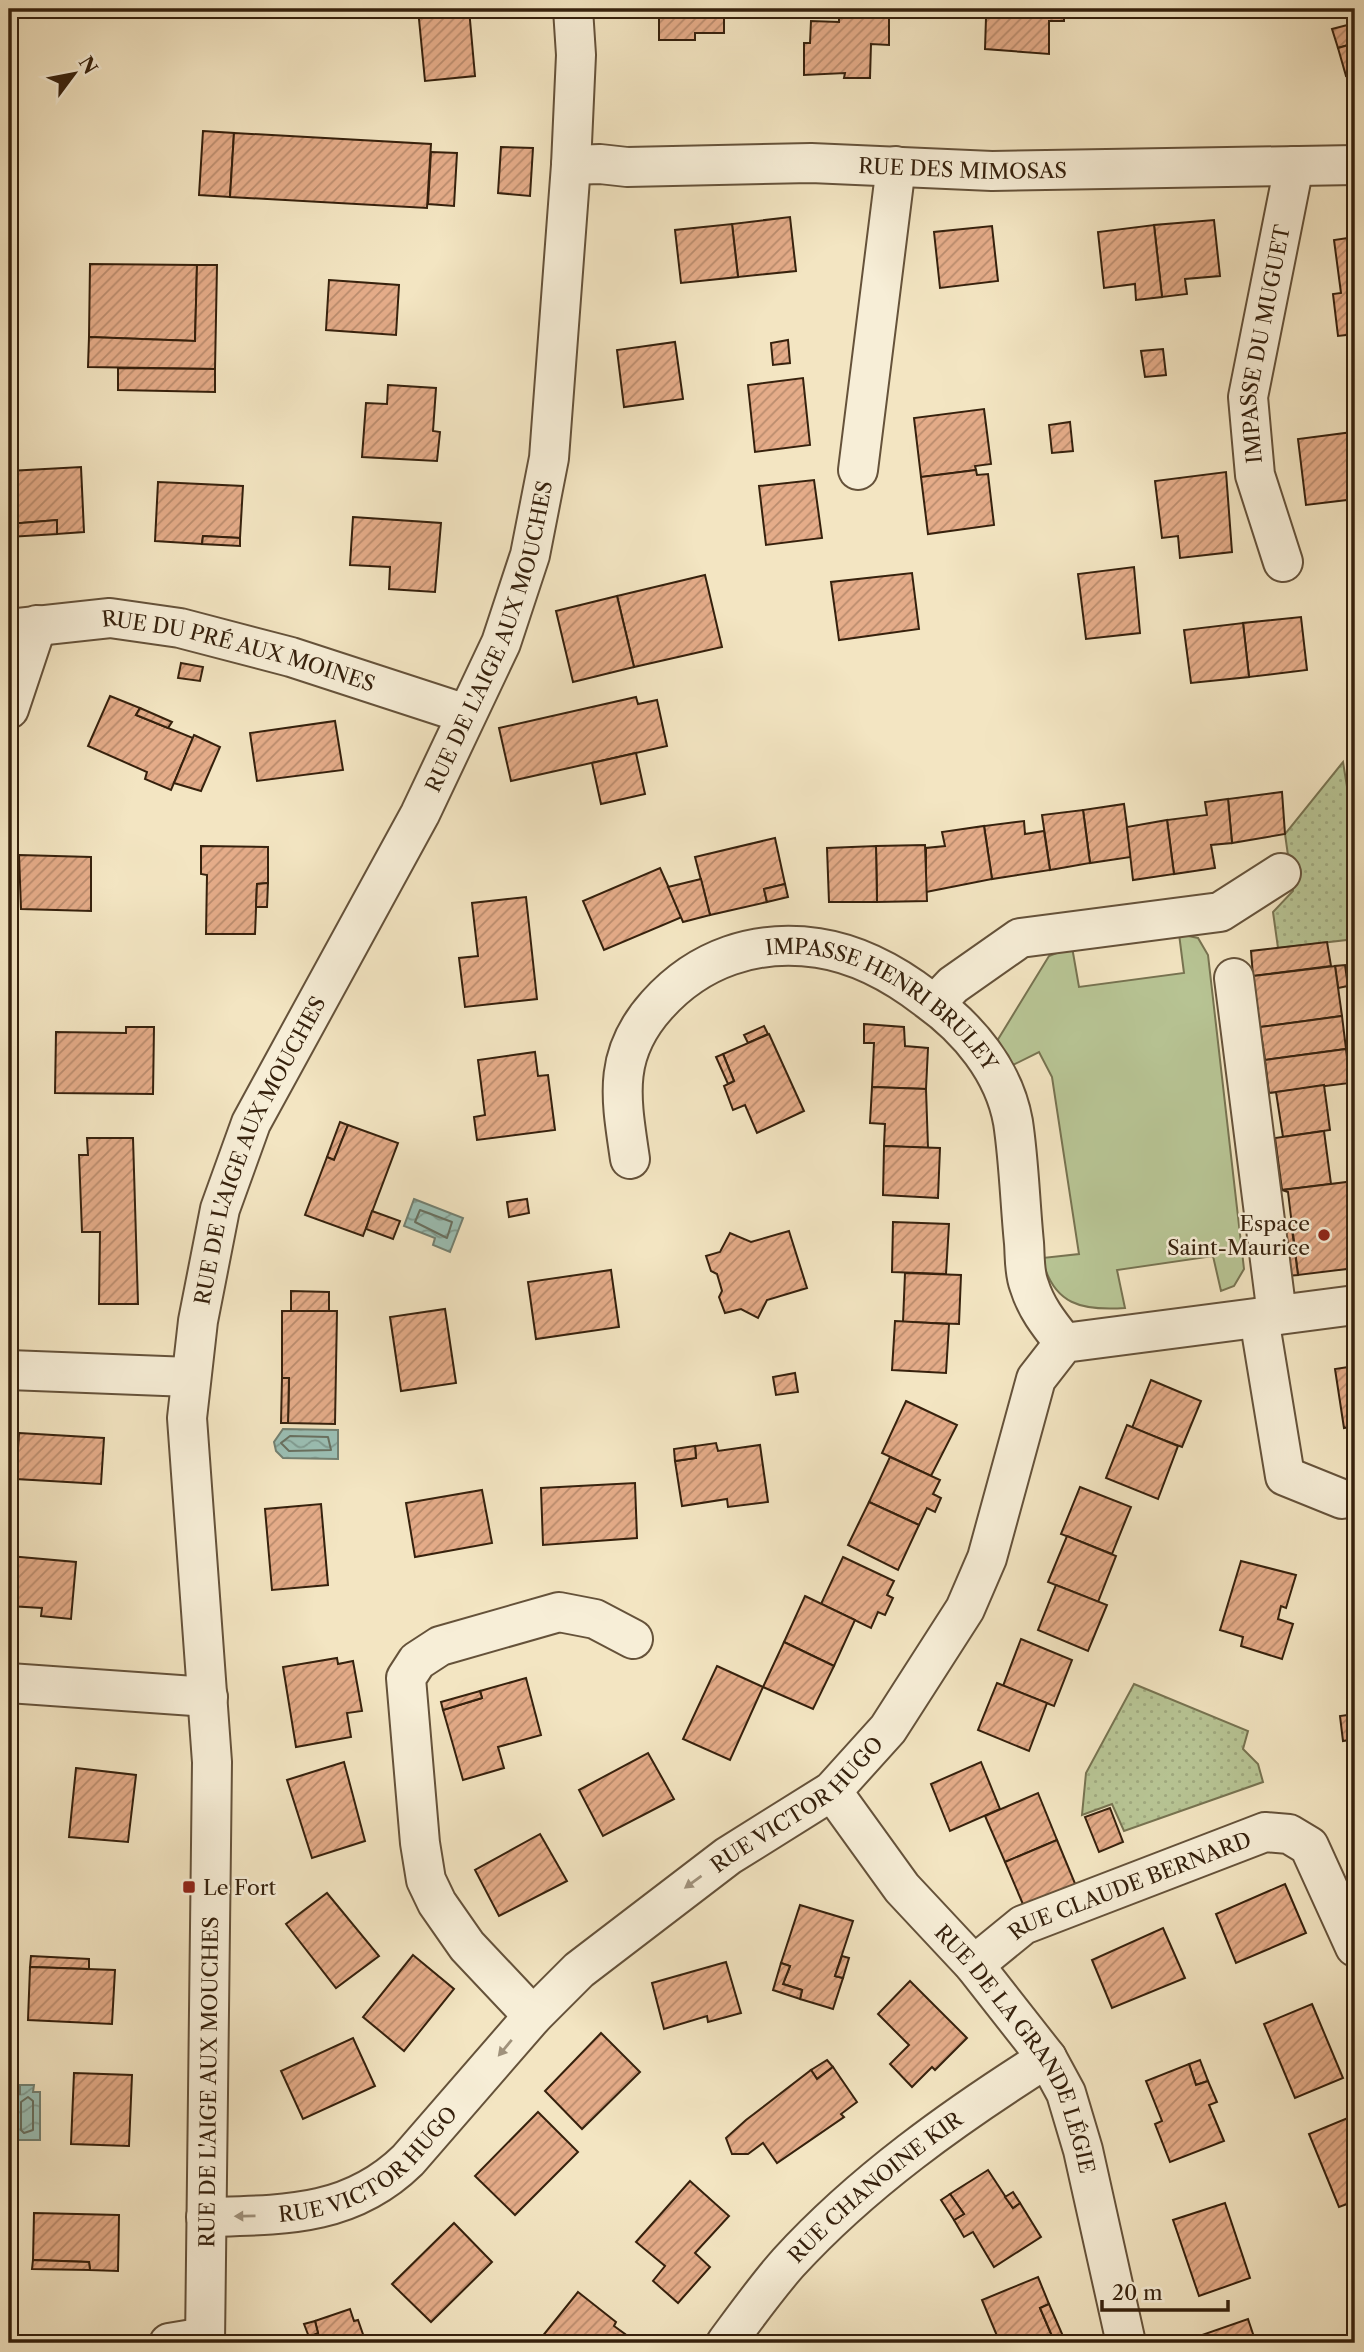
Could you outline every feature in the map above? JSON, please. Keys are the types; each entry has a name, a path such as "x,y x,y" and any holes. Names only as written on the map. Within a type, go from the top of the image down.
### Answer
{"street":[{"name":"RUE DE L'AIGE AUX MOUCHES","path":"193,2341 206,2217 212,1762 187,1418 190,1377 220,1209 251,1123 420,814 501,643 530,555 549,458 571,165 576,55 572,9"},
{"name":"RUE DES MIMOSAS","path":"571,165 626,167 811,163 992,171 1355,164"},
{"path":"858,470 895,166"},
{"name":"IMPASSE DU MUGUET","path":"1283,562 1255,475 1248,397 1294,166"},
{"name":"RUE DU PRÉ AUX MOINES","path":"23,627 110,618 180,628 292,657 466,714"},
{"path":"9,709 23,627"},
{"path":"935,1004 953,985 1020,938 1220,912 1281,873"},
{"name":"IMPASSE HENRI BRULEY","path":"630,1159 621,1095 622,1071 628,1050 636,1031 648,1014 665,996 704,966 726,956 759,947 796,945 826,949 892,975 935,1004 979,1048 995,1071 1012,1120 1028,1282 1043,1318 1064,1343"},
{"path":"1234,978 1285,1476 1342,1499"},
{"path":"1064,1343 1355,1305"},
{"name":"RUE VICTOR HUGO","path":"206,2217 282,2215 338,2205 368,2191 408,2160 533,2016 579,1970 728,1856 832,1791 888,1729 965,1609 988,1558 1036,1379 1064,1343"},
{"path":"9,1370 190,1377"},
{"path":"533,2016 467,1946 437,1903 426,1880 418,1830 406,1678 417,1661 440,1646 559,1612 595,1619 633,1639"},
{"path":"9,1683 208,1697"},
{"name":"RUE DE LA GRANDE LÉGIE","path":"832,1791 902,1888 974,1965 1047,2058 1066,2093 1083,2150 1126,2343"},
{"name":"RUE CLAUDE BERNARD","path":"974,1965 1023,1925 1265,1832 1289,1834 1309,1846 1355,1947"},
{"name":"RUE CHANOINE KIR","path":"726,2343 788,2264 870,2185 959,2118 1047,2058"}],"green space":[{"path":"1343,762 1355,836 1355,939 1278,948 1273,912 1293,891 1285,834"},
{"path":"1179,934 1198,938 1208,955 1244,1269 1234,1286 1221,1291 1213,1256 1117,1270 1125,1308 1083,1306 1072,1302 1054,1286 1042,1258 1079,1254 1052,1077 1039,1052 1011,1066 997,1041 1049,956 1072,947 1079,987 1184,973"},
{"path":"1134,1684 1248,1731 1243,1749 1258,1764 1263,1782 1124,1831 1112,1804 1082,1815 1086,1773"}],"water":[{"path":"414,1199 463,1218 450,1252 433,1245 435,1238 404,1226"},
{"path":"283,1429 338,1430 338,1459 283,1458 276,1451 274,1442"},
{"path":"20,2085 34,2085 33,2092 40,2092 40,2140 14,2140 14,2094 20,2094"}],"building":[{"path":"418,9 469,9 475,76 425,81"},
{"path":"659,9 724,9 724,33 695,33 695,40 659,40"},
{"path":"870,9 889,9 889,45 871,44 870,78 844,78 845,73 804,75 804,43 810,43 811,21 839,22 839,14 870,13"},
{"path":"990,9 1064,9 1064,21 1049,21 1049,54 985,49 986,18 990,18"},
{"path":"1355,23 1355,43 1338,48 1332,29"},
{"path":"1355,43 1355,73 1346,76 1338,48"},
{"path":"203,131 234,133 230,197 199,195"},
{"path":"234,133 431,144 427,208 230,197"},
{"path":"501,147 533,148 530,196 498,193"},
{"path":"431,152 457,153 454,206 428,204"},
{"path":"790,217 796,271 738,277 732,224"},
{"path":"1214,220 1220,276 1185,279 1187,294 1162,297 1154,225"},
{"path":"732,224 738,277 681,283 675,230"},
{"path":"1154,225 1162,297 1136,300 1135,284 1104,288 1098,232"},
{"path":"992,226 998,281 940,288 934,232"},
{"path":"1355,237 1355,334 1338,336 1333,294 1341,293 1334,240"},
{"path":"90,264 197,265 195,341 89,337"},
{"path":"197,265 217,265 215,369 88,367 89,337 195,341"},
{"path":"329,280 399,285 396,335 326,330"},
{"path":"788,340 790,363 773,365 771,343"},
{"path":"675,342 683,399 624,407 617,350"},
{"path":"1163,349 1166,375 1145,377 1141,351"},
{"path":"118,368 215,369 215,392 118,390"},
{"path":"803,378 810,445 755,452 748,385"},
{"path":"388,385 436,388 433,431 440,432 437,461 362,457 366,403 387,404"},
{"path":"984,409 991,464 975,466 976,470 921,477 914,418"},
{"path":"1070,422 1073,451 1052,453 1049,425"},
{"path":"1353,432 1355,499 1306,505 1298,439"},
{"path":"81,467 84,532 57,534 57,520 9,524 9,471"},
{"path":"976,470 977,475 988,474 994,525 928,534 921,477"},
{"path":"1226,472 1232,552 1180,558 1178,536 1162,538 1155,481"},
{"path":"814,480 822,538 766,545 759,486"},
{"path":"158,482 243,486 240,538 203,536 202,544 155,541"},
{"path":"353,517 441,523 435,592 389,589 390,567 350,565"},
{"path":"57,520 57,534 9,537 9,524"},
{"path":"203,536 240,538 240,546 202,544"},
{"path":"1134,567 1140,633 1086,639 1078,574"},
{"path":"912,573 919,629 839,640 831,582"},
{"path":"705,575 722,647 634,667 617,596"},
{"path":"617,596 634,667 573,682 556,611"},
{"path":"1301,617 1307,670 1249,677 1243,623"},
{"path":"1243,623 1249,677 1191,683 1184,630"},
{"path":"181,663 203,667 200,681 178,678"},
{"path":"110,696 140,708 136,715 193,738 171,790 145,779 147,772 88,746"},
{"path":"636,697 638,704 657,700 667,746 511,781 499,728"},
{"path":"140,708 172,722 168,728 136,715"},
{"path":"335,721 343,770 257,781 250,733"},
{"path":"194,735 220,747 201,791 174,783"},
{"path":"636,753 645,794 601,804 592,763"},
{"path":"1282,792 1285,834 1232,843 1228,799"},
{"path":"1228,799 1232,843 1211,845 1215,868 1174,874 1167,820 1207,815 1205,802"},
{"path":"1124,804 1131,857 1090,863 1083,810"},
{"path":"1083,810 1090,863 1050,870 1042,815"},
{"path":"1167,820 1174,874 1133,880 1127,827"},
{"path":"1024,821 1025,834 1044,831 1050,870 992,879 984,826"},
{"path":"984,826 992,879 926,892 926,848 945,846 942,832"},
{"path":"775,838 785,884 764,889 767,902 710,915 695,857"},
{"path":"925,845 927,901 877,902 876,846"},
{"path":"201,846 268,847 268,883 257,884 255,934 206,934 207,875 201,874"},
{"path":"876,846 877,902 829,902 827,848"},
{"path":"19,855 91,857 91,911 21,909"},
{"path":"660,868 682,917 604,950 583,901"},
{"path":"701,879 710,915 683,922 668,887"},
{"path":"268,883 267,907 256,907 257,884"},
{"path":"785,884 788,897 767,902 764,889"},
{"path":"526,897 537,999 465,1007 459,958 478,956 472,903"},
{"path":"1327,942 1331,966 1253,976 1251,951"},
{"path":"1345,965 1348,986 1338,988 1335,966"},
{"path":"1335,966 1342,1016 1260,1027 1253,976"},
{"path":"1342,1016 1346,1049 1265,1060 1260,1027"},
{"path":"864,1024 904,1027 905,1046 928,1048 926,1089 872,1087 874,1043 864,1043"},
{"path":"764,1026 768,1034 748,1043 744,1035"},
{"path":"126,1027 154,1027 153,1094 55,1093 56,1032 126,1033"},
{"path":"769,1034 804,1111 757,1133 745,1105 733,1110 724,1086 734,1081 723,1054"},
{"path":"1346,1049 1350,1083 1269,1093 1265,1060"},
{"path":"535,1052 538,1076 548,1075 555,1130 477,1140 474,1117 485,1115 478,1060"},
{"path":"723,1054 734,1081 728,1084 716,1057"},
{"path":"1324,1085 1330,1130 1283,1137 1276,1092"},
{"path":"872,1087 926,1089 928,1148 884,1146 885,1124 870,1123"},
{"path":"340,1122 348,1125 334,1160 327,1157"},
{"path":"348,1125 398,1143 363,1236 305,1215 327,1157 334,1160"},
{"path":"1324,1131 1331,1184 1282,1190 1275,1138"},
{"path":"87,1138 133,1138 138,1304 99,1304 100,1232 82,1232 79,1155 88,1155"},
{"path":"884,1146 940,1148 938,1198 883,1195"},
{"name":"Espace Saint-Maurice","path":"1355,1181 1355,1268 1298,1275 1288,1192 1282,1190"},
{"path":"527,1199 529,1213 509,1217 507,1202"},
{"path":"372,1211 400,1221 393,1239 366,1229"},
{"path":"893,1222 949,1224 946,1274 892,1272"},
{"path":"1291,1222 1298,1275 1287,1276 1280,1223"},
{"path":"789,1231 807,1288 767,1300 758,1318 741,1309 725,1313 719,1297 722,1291 717,1274 711,1271 706,1256 720,1252 730,1233 751,1242"},
{"path":"611,1270 619,1327 536,1339 528,1282"},
{"path":"905,1273 961,1275 959,1324 903,1322"},
{"path":"291,1291 329,1292 329,1311 291,1311"},
{"path":"445,1309 456,1383 401,1391 390,1317"},
{"path":"282,1311 337,1311 335,1424 288,1423 289,1378 282,1378"},
{"path":"895,1321 949,1324 946,1373 892,1370"},
{"path":"1355,1366 1355,1426 1344,1428 1335,1369"},
{"path":"795,1373 798,1392 776,1395 773,1377"},
{"path":"282,1378 289,1378 288,1423 281,1423"},
{"path":"1151,1380 1201,1401 1182,1447 1132,1428"},
{"path":"906,1401 957,1425 931,1476 882,1453"},
{"path":"1127,1425 1178,1446 1158,1499 1106,1478"},
{"path":"19,1433 104,1438 101,1484 16,1479"},
{"path":"716,1443 718,1451 760,1445 768,1502 728,1507 727,1499 682,1506 675,1461 696,1458 695,1446"},
{"path":"695,1446 696,1458 675,1461 674,1449"},
{"path":"890,1457 940,1480 933,1494 941,1498 935,1512 927,1508 919,1525 869,1502"},
{"path":"635,1483 637,1538 543,1545 541,1488"},
{"path":"1080,1487 1131,1507 1112,1554 1061,1534"},
{"path":"482,1490 492,1543 415,1557 406,1503"},
{"path":"869,1502 919,1525 898,1570 848,1545"},
{"path":"321,1504 328,1585 272,1590 265,1509"},
{"path":"1067,1536 1116,1556 1098,1602 1048,1582"},
{"path":"9,1556 76,1562 71,1619 41,1616 42,1608 9,1606"},
{"path":"843,1557 894,1581 887,1595 893,1598 885,1615 878,1612 871,1628 821,1604"},
{"path":"1241,1561 1296,1575 1286,1608 1281,1606 1278,1619 1293,1624 1282,1659 1241,1646 1243,1637 1220,1630"},
{"path":"1056,1585 1107,1605 1088,1651 1038,1630"},
{"path":"805,1596 855,1620 834,1666 784,1642"},
{"path":"1021,1639 1072,1660 1054,1706 1003,1686"},
{"path":"784,1642 834,1666 813,1709 763,1687"},
{"path":"337,1658 338,1664 353,1661 362,1711 347,1713 351,1737 296,1747 283,1667"},
{"path":"717,1666 763,1687 730,1760 683,1739"},
{"path":"526,1678 541,1735 498,1747 504,1768 463,1780 443,1710 482,1698 480,1691"},
{"path":"997,1683 1047,1703 1029,1751 978,1730"},
{"path":"480,1691 482,1698 443,1710 441,1702"},
{"path":"1355,1714 1355,1739 1343,1741 1340,1716"},
{"path":"648,1753 674,1799 603,1836 579,1790"},
{"path":"344,1762 365,1841 312,1858 287,1780"},
{"path":"981,1762 1000,1809 950,1831 931,1784"},
{"path":"76,1768 136,1775 128,1842 69,1837"},
{"path":"9,1784 16,1785 9,1845"},
{"path":"1038,1793 1057,1840 1005,1862 985,1816"},
{"path":"1110,1808 1123,1842 1099,1852 1085,1817"},
{"path":"540,1834 567,1881 499,1916 475,1870"},
{"path":"1057,1840 1076,1886 1025,1909 1005,1862"},
{"path":"1285,1884 1306,1933 1236,1963 1216,1914"},
{"path":"327,1893 379,1956 336,1988 286,1924"},
{"path":"800,1905 853,1921 835,1976 843,1978 833,2009 800,1999 802,1990 783,1984 790,1966 781,1963"},
{"path":"1163,1928 1185,1978 1112,2008 1092,1960"},
{"path":"413,1955 454,1989 404,2051 363,2017"},
{"path":"31,1956 89,1959 89,1969 30,1967"},
{"path":"842,1956 849,1958 843,1978 835,1976"},
{"path":"726,1962 741,2013 708,2022 707,2016 664,2029 652,1983"},
{"path":"781,1963 790,1966 783,1984 802,1990 800,1999 773,1990"},
{"path":"30,1967 115,1970 112,2024 28,2020"},
{"path":"910,1981 967,2038 935,2070 932,2067 912,2087 890,2064 909,2045 878,2014"},
{"path":"1312,2004 1343,2078 1295,2098 1264,2024"},
{"path":"601,2033 640,2072 582,2129 545,2091"},
{"path":"353,2038 375,2086 303,2119 281,2071"},
{"path":"827,2060 833,2067 817,2079 811,2070"},
{"path":"1200,2060 1208,2081 1196,2085 1189,2064"},
{"path":"1189,2064 1196,2085 1208,2081 1217,2102 1209,2105 1224,2141 1170,2162 1155,2124 1162,2121 1146,2081"},
{"path":"833,2067 857,2102 841,2114 844,2117 777,2163 763,2143 748,2154 732,2154 726,2138 746,2120 811,2070 817,2079"},
{"path":"74,2073 132,2075 129,2146 71,2144"},
{"path":"538,2112 578,2152 515,2215 475,2176"},
{"path":"1355,2115 1355,2201 1339,2207 1309,2134"},
{"path":"988,2170 1013,2208 1020,2203 1041,2237 994,2267 973,2232 964,2237 954,2220 964,2214 950,2194"},
{"path":"690,2181 729,2216 695,2253 710,2267 678,2303 653,2281 665,2266 636,2242"},
{"path":"1013,2192 1020,2203 1013,2208 1005,2197"},
{"path":"950,2194 964,2214 954,2220 941,2200"},
{"path":"1225,2203 1250,2278 1199,2296 1173,2220"},
{"path":"34,2213 119,2215 118,2271 90,2270 89,2262 33,2260"},
{"path":"454,2223 492,2262 431,2322 392,2284"},
{"path":"33,2260 89,2262 90,2270 32,2269"},
{"path":"1038,2277 1049,2304 1040,2308 1055,2343 1000,2343 982,2300"},
{"path":"578,2292 616,2322 614,2326 625,2334 618,2343 537,2343"},
{"path":"1049,2304 1066,2343 1055,2343 1040,2308"},
{"path":"350,2309 354,2321 358,2320 366,2343 290,2343 318,2333 315,2321"},
{"path":"1248,2319 1256,2343 1202,2343 1199,2336"},
{"path":"315,2321 318,2333 309,2337 304,2324"}],"place":[{"name":"Espace Saint-Maurice","path":"1324,1235"},
{"name":"Le Fort","path":"189,1887"}]}
